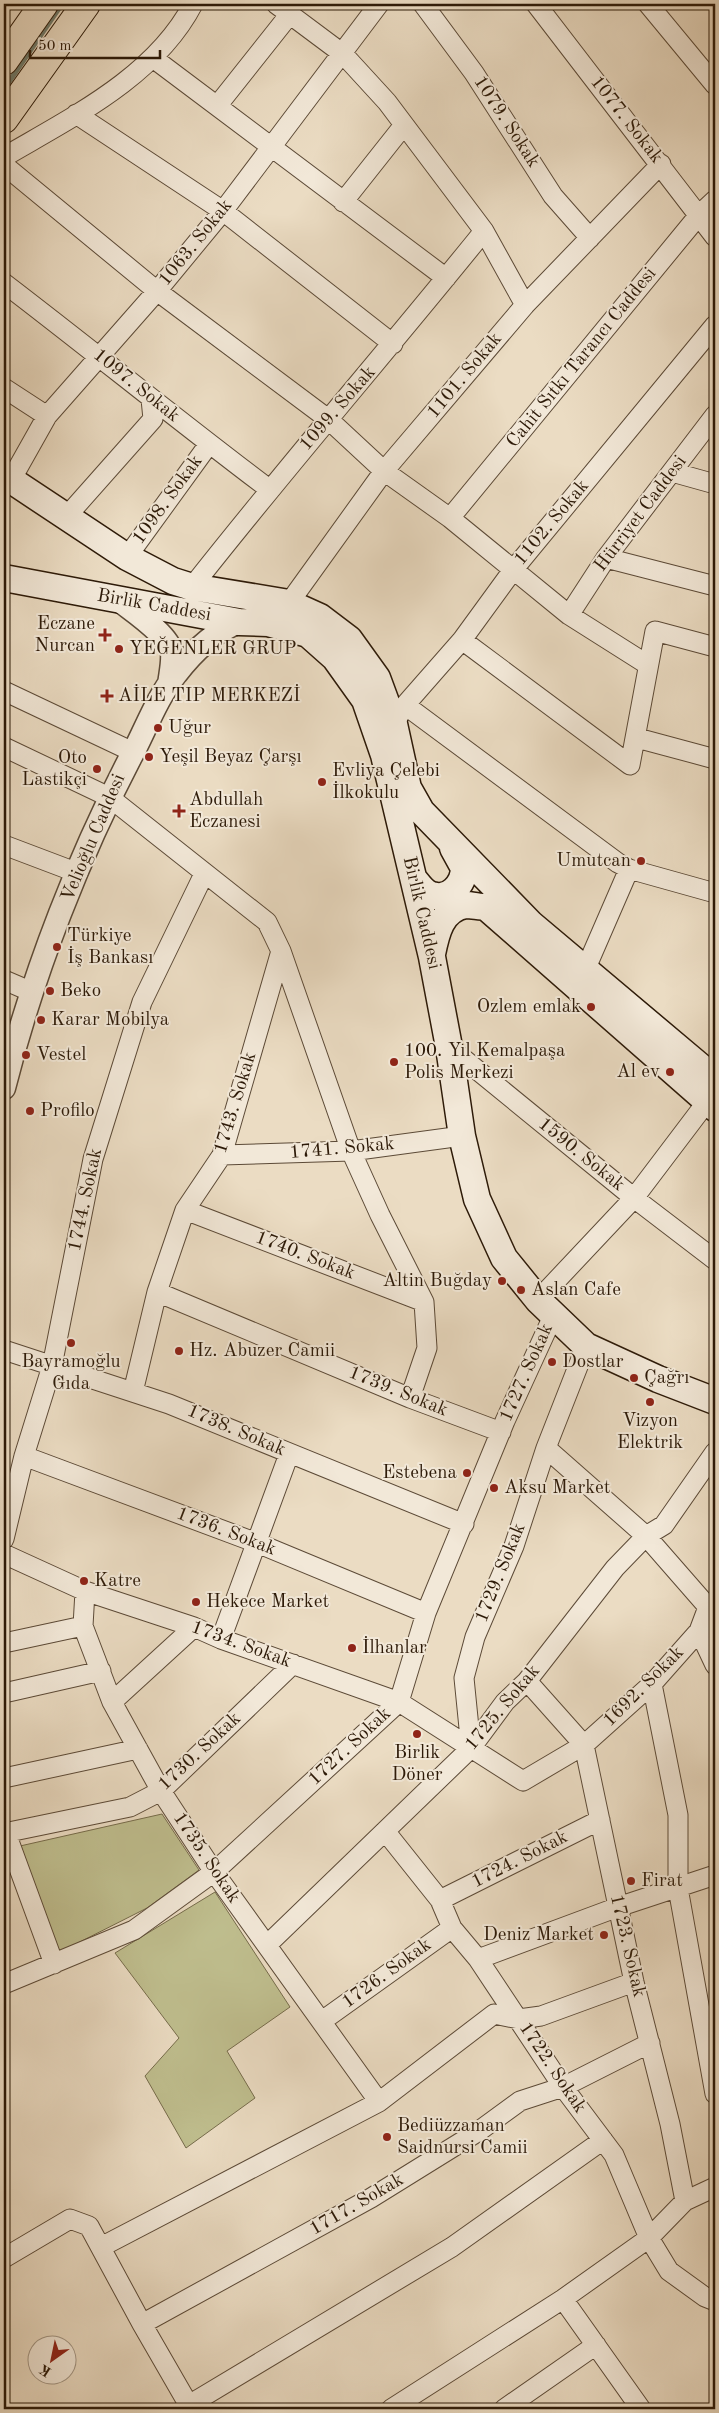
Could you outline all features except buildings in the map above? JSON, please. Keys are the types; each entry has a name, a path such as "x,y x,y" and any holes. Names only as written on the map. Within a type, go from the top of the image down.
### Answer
{"main road":[{"path":"4,61 44,4"},
{"path":"4,119 58,46 86,4"},
{"name":"Birlik Caddesi","path":"6,486 66,516 128,557 173,581 192,587 289,604 320,617 349,639 377,678 399,715 408,788 421,811 450,843 531,924 586,968 713,1095"},
{"name":"Birlik Caddesi","path":"4,578 239,622 268,622 308,634 335,658 365,700 384,755 432,957 449,1046 462,1136 477,1199 504,1258 546,1307 586,1346 658,1379 715,1401"},
{"path":"414,880 423,890 433,896 446,895 452,892 462,881 464,868 450,843"},
{"path":"432,957 437,928 448,914 466,906 486,907 713,1095"}],"street":[{"path":"4,158 109,93 153,58 166,45 193,4"},
{"name":"1079. Sokak","path":"423,4 474,73 553,196 590,238"},
{"name":"1077. Sokak","path":"536,4 715,236"},
{"path":"648,4 715,85"},
{"name":"1063. Sokak","path":"6,486 47,416 157,291 223,211 343,54 373,6"},
{"path":"217,106 283,9 343,54 387,102 484,230 525,305"},
{"path":"153,58 446,278"},
{"path":"76,114 223,211 393,344"},
{"path":"343,202 404,125"},
{"name":"1101. Sokak","path":"289,604 384,471 525,305 661,164"},
{"path":"4,165 157,291 328,419 384,471 450,518 569,615 648,665"},
{"name":"Cahit Sıtkı Tarancı Caddesi","path":"450,518 699,216 715,200"},
{"name":"1099. Sokak","path":"192,587 269,489 393,344 484,230"},
{"name":"1097. Sokak","path":"4,283 100,356 150,399 269,489"},
{"name":"1102. Sokak","path":"399,715 462,640 513,570 715,325"},
{"path":"4,388 47,416"},
{"path":"66,516 153,419 150,399"},
{"name":"Hürriyet Caddesi","path":"569,615 606,558 715,415"},
{"name":"1098. Sokak","path":"128,557 208,444"},
{"path":"672,472 715,484"},
{"path":"606,558 715,586"},
{"path":"120,601 150,625 167,643 172,652 169,685"},
{"name":"Velioğlu Caddesi","path":"4,1088 19,1027 109,797 169,685 210,637 224,628 239,622"},
{"path":"462,640 630,765 637,738 655,631 715,647"},
{"path":"4,691 133,752"},
{"path":"399,715 618,863 629,869 715,893"},
{"path":"637,738 715,759"},
{"path":"4,747 109,797 267,922 281,951 351,1151 380,1215 424,1302 427,1348 410,1398"},
{"path":"4,845 78,873"},
{"path":"586,968 629,869"},
{"name":"1744. Sokak","path":"4,1539 24,1456 52,1366 93,1159 142,1002 204,874"},
{"name":"1743. Sokak","path":"133,1392 157,1292 185,1210 222,1155 281,951"},
{"path":"4,980 32,992"},
{"name":"1590. Sokak","path":"449,1046 634,1198 715,1260"},
{"name":"1727. Sokak","path":"4,1984 134,1930 214,1872 399,1702 426,1613 501,1432 546,1307 634,1198 713,1095"},
{"name":"1741. Sokak","path":"222,1155 351,1151 462,1136"},
{"name":"1740. Sokak","path":"185,1210 424,1302"},
{"name":"1739. Sokak","path":"157,1292 410,1398 501,1432"},
{"name":"1729. Sokak","path":"471,1748 464,1678 475,1636 514,1546 546,1448 586,1346"},
{"name":"1738. Sokak","path":"4,1350 168,1404 464,1524"},
{"path":"546,1448 646,1536 712,1605"},
{"name":"1725. Sokak","path":"267,1945 471,1748 505,1702 527,1680 615,1568 646,1536 664,1525 715,1452"},
{"path":"221,1639 290,1454"},
{"name":"1736. Sokak","path":"24,1456 257,1543 426,1613"},
{"name":"1734. Sokak","path":"4,1554 86,1591 194,1627 221,1639 399,1702 471,1748"},
{"name":"1735. Sokak","path":"86,1591 83,1626 112,1702 161,1791 214,1872 379,2102"},
{"name":"1692. Sokak","path":"471,1748 523,1781 584,1746 652,1684 699,1631 712,1605"},
{"path":"4,1643 83,1626"},
{"path":"112,1702 194,1627"},
{"path":"699,1631 715,1665"},
{"name":"1730. Sokak","path":"5,1833 130,1807 161,1791 294,1664"},
{"path":"4,1693 101,1671"},
{"name":"1723. Sokak","path":"527,1680 584,1746 634,1982 670,2124 685,2201"},
{"path":"652,1684 678,1815 678,1888 715,2094"},
{"path":"4,1778 138,1748"},
{"name":"1724. Sokak","path":"440,1900 600,1820"},
{"name":"1722. Sokak","path":"385,1831 440,1900 452,1928 478,1959 563,2087 614,2155 649,2238 668,2271 705,2297 715,2301"},
{"path":"5,1833 54,1964"},
{"path":"478,1959 618,1907 715,1876"},
{"name":"1726. Sokak","path":"322,2021 452,1928"},
{"path":"101,2247 379,2102 494,2014 519,2019 541,2016 634,1982"},
{"name":"1717. Sokak","path":"142,2324 371,2198 479,2131 520,2101 563,2087 650,2043"},
{"path":"4,2258 70,2219 89,2226 190,2407 452,2247 603,2140"},
{"path":"391,2409 563,2299 649,2238 685,2201 715,2187"},
{"path":"563,2299 641,2409"},
{"path":"504,2409 596,2345"}],"shaded area":[{"path":"162,1814 199,1870 147,1908 58,1953 20,1846"},
{"path":"215,1892 290,2007 227,2051 255,2098 186,2148 145,2076 179,2038 115,1953"}],"waterway":[{"path":"4,89 62,4"}],"place":[{"name":"Eczane Nurcan","path":"105,635"},
{"name":"YEĞENLER GRUP","path":"119,649"},
{"name":"AİLE TIP MERKEZİ","path":"107,696"},
{"name":"Uğur","path":"158,728"},
{"name":"Yeşil Beyaz Çarşı","path":"149,757"},
{"name":"Oto Lastikçi","path":"97,769"},
{"name":"Evliya Çelebi İlkokulu","path":"322,782"},
{"name":"Abdullah Eczanesi","path":"179,811"},
{"name":"Umutcan","path":"641,861"},
{"name":"Türkiye İş Bankası","path":"57,947"},
{"name":"Beko","path":"50,991"},
{"name":"Ozlem emlak","path":"591,1007"},
{"name":"Karar Mobilya","path":"41,1020"},
{"name":"Vestel","path":"26,1055"},
{"name":"100. Yıl Kemalpaşa Polis Merkezi","path":"394,1062"},
{"name":"Al ev","path":"670,1072"},
{"name":"Profilo","path":"30,1111"},
{"name":"Altin Buğday","path":"502,1281"},
{"name":"Aslan Cafe","path":"521,1290"},
{"name":"Bayramoğlu Gıda","path":"71,1343"},
{"name":"Hz. Abuzer Camii","path":"179,1351"},
{"name":"Dostlar","path":"552,1362"},
{"name":"Çağrı","path":"634,1378"},
{"name":"Vizyon Elektrik","path":"650,1402"},
{"name":"Estebena","path":"467,1473"},
{"name":"Aksu Market","path":"494,1488"},
{"name":"Katre","path":"84,1581"},
{"name":"Hekece Market","path":"196,1602"},
{"name":"İlhanlar","path":"352,1648"},
{"name":"Birlik Döner","path":"417,1734"},
{"name":"Firat","path":"631,1881"},
{"name":"Deniz Market","path":"604,1935"},
{"name":"Bediüzzaman Saidnursi Camii","path":"387,2137"}]}
